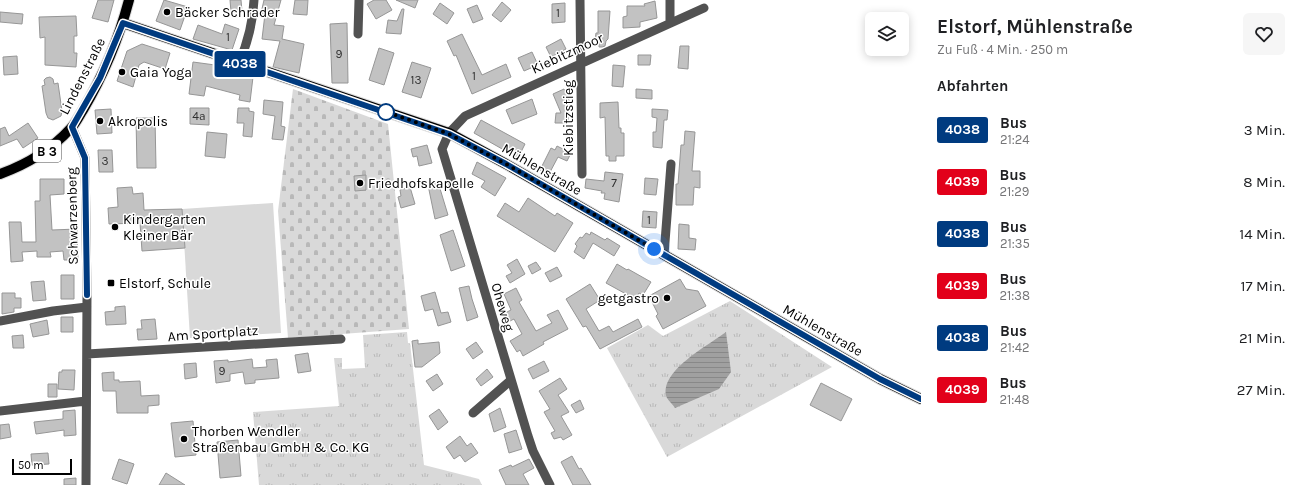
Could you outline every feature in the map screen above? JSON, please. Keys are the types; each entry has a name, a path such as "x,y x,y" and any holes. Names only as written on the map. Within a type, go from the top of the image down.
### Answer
{"main road":[{"name":"Lindenstraße","path":"0,174 33,160 47,151 72,127 100,78 123,23 129,0"},
{"name":"Mühlenstraße","path":"123,23 449,134 506,164 880,379 921,399"}],"street":[{"path":"239,63 247,45 253,19 254,0"},
{"path":"358,34 359,0"},
{"name":"Kiebitzstieg","path":"580,0 582,62 582,174"},
{"path":"670,0 670,22"},
{"name":"Kiebitzmoor","path":"449,134 465,116 670,22 704,8"},
{"name":"Schwarzenberg","path":"72,127 85,158 87,307 86,485"},
{"name":"Oheweg","path":"449,134 442,149 510,381 533,451 550,485"},
{"path":"664,255 671,164"},
{"path":"0,321 53,311 87,307"},
{"name":"Am Sportplatz","path":"87,354 341,339"},
{"path":"473,413 510,381"},
{"path":"0,411 86,401"}],"green space":[{"path":"293,89 388,124 409,329 288,338 278,211"},
{"path":"273,203 281,333 190,338 182,209"},
{"path":"730,301 832,367 667,457 607,348 648,325 663,336"},
{"path":"407,332 408,343 410,343 424,465 479,479 482,485 259,485 253,412 339,406 334,358 342,358 342,369 365,368 363,335"}],"shaded area":[{"path":"726,332 731,372 719,389 675,408 667,398 666,388 670,379 686,360"}],"building":[{"path":"98,0 114,0 108,22 92,18"},
{"path":"164,0 188,7 180,30 156,21"},
{"path":"230,0 241,0 242,11 231,12"},
{"path":"264,0 281,0 274,25 284,26 282,39 304,44 299,73 273,67 280,41 262,39 265,14 261,13"},
{"path":"295,0 308,0 307,15 293,14"},
{"path":"374,0 386,0 392,10 376,19 367,4"},
{"path":"396,0 418,0 415,8"},
{"path":"655,1 657,18 640,22 640,27 623,28 623,17 627,16 627,6 645,6 644,4"},
{"path":"502,2 511,10 501,22 492,15"},
{"path":"440,3 454,13 447,24 433,14"},
{"path":"565,3 565,22 552,23 552,4"},
{"path":"477,5 483,19 473,23 467,9"},
{"path":"402,9 404,9 401,34 386,33 388,20 397,21"},
{"path":"598,11 610,11 608,39 605,46 602,47 599,47 599,41 595,40 596,33 598,33"},
{"path":"0,12 23,14 22,24 0,22"},
{"path":"76,16 77,36 74,36 74,53 77,53 76,67 45,65 45,37 40,38 39,17"},
{"path":"347,23 348,83 332,83 330,24"},
{"path":"225,24 239,29 232,50 193,39 198,25 222,34"},
{"path":"462,34 482,75 506,64 511,77 472,94 456,55 454,56 447,41"},
{"path":"561,39 566,49 551,57 546,47"},
{"path":"142,44 170,53 165,69 144,62 139,65 133,87 117,81 127,51"},
{"path":"680,46 689,46 688,69 678,68"},
{"path":"379,48 394,53 384,85 369,80"},
{"path":"532,52 538,65 524,71 518,58"},
{"path":"638,55 651,55 650,65 638,65"},
{"path":"17,56 18,74 4,75 3,57"},
{"path":"193,62 215,65 236,71 235,75 253,77 250,102 239,100 240,95 206,86 204,96 189,94"},
{"path":"412,62 431,68 421,98 402,92"},
{"path":"613,65 625,66 623,87 612,86"},
{"path":"50,77 53,79 54,84 58,83 62,111 61,116 53,120 48,118 46,113 42,86 45,85 44,80"},
{"path":"564,89 572,107 569,109 568,123 555,123 556,113 561,113 553,94"},
{"path":"636,89 652,90 652,99 636,98"},
{"path":"532,99 537,114 512,124 506,110"},
{"path":"264,100 283,102 281,126 285,127 283,140 272,139 275,116 263,114"},
{"path":"618,102 619,128 621,128 621,133 624,133 624,156 616,156 616,161 609,161 609,156 606,156 605,117 600,118 600,103"},
{"path":"190,108 209,108 209,125 190,124"},
{"path":"238,108 249,108 249,111 254,112 252,137 243,136 244,123 237,123"},
{"path":"111,109 112,133 97,134 95,110"},
{"path":"652,109 668,110 667,120 664,120 662,148 653,147 653,132 656,132 657,118 652,117"},
{"path":"136,118 155,118 156,168 137,168"},
{"path":"481,120 525,144 518,158 474,133"},
{"path":"28,123 38,138 23,148 17,139 0,146 0,129 5,127 9,136"},
{"path":"685,131 695,132 692,171 700,171 700,188 694,187 693,205 676,205 676,184 678,184 681,145 684,145"},
{"path":"207,132 227,134 225,158 205,156"},
{"path":"427,145 432,163 419,166 417,156 413,157 411,149"},
{"path":"557,146 571,153 567,161 558,157 549,174 540,170 551,148 555,150"},
{"path":"98,150 112,150 113,172 99,172"},
{"path":"477,162 506,178 495,196 481,187 485,181 472,174"},
{"path":"605,172 623,174 619,202 604,199 605,193 601,193 602,191 585,188 586,179 604,181"},
{"name":"Friedhofskapelle","path":"366,175 366,190 355,191 354,176"},
{"path":"645,178 658,179 656,195 644,194"},
{"path":"40,179 64,179 64,194 50,195 52,230 77,229 78,260 64,260 63,251 50,252 51,257 37,257 37,251 22,252 23,261 11,262 9,222 21,222 22,242 36,242 35,201 40,201"},
{"path":"438,182 448,215 435,219 428,185"},
{"path":"132,187 133,194 143,193 144,210 182,209 185,248 142,251 140,223 109,224 108,208 118,207 117,188"},
{"path":"410,187 415,204 401,208 398,197 401,196 400,190"},
{"path":"528,198 555,216 557,213 573,223 555,252 497,216 505,203 519,212"},
{"path":"643,211 657,212 656,228 642,227"},
{"path":"679,224 689,225 689,238 696,239 695,250 678,249"},
{"path":"453,230 465,266 451,271 440,235"},
{"path":"591,232 605,240 607,238 620,246 614,256 593,243 584,259 574,252 577,246 575,244 580,237 582,238 586,233 590,235"},
{"path":"517,259 525,274 510,283 506,276 512,273 507,265"},
{"path":"536,262 541,269 532,274 528,266"},
{"path":"617,264 651,282 643,295 639,293 635,299 606,283"},
{"path":"557,267 562,276 550,282 545,273"},
{"path":"61,275 74,275 74,299 61,299"},
{"path":"680,279 686,289 698,291 706,306 663,329 656,316 658,314 649,296"},
{"path":"44,281 46,300 33,301 31,282"},
{"path":"590,284 600,300 586,309 599,331 609,326 613,332 638,319 642,327 600,349 586,326 583,327 566,299"},
{"path":"469,286 478,317 467,321 459,288"},
{"path":"516,288 522,300 519,302 536,331 552,323 547,315 558,310 568,329 543,342 544,344 523,356 520,350 517,352 510,341 522,334 514,319 508,322 503,314 511,310 504,294"},
{"path":"435,292 441,313 448,312 451,322 438,326 433,309 425,311 421,296"},
{"path":"2,293 15,293 15,298 21,298 21,308 14,308 14,312 2,314"},
{"path":"125,306 126,324 106,325 105,312 115,311 115,307"},
{"path":"61,317 73,317 73,332 61,332"},
{"path":"155,319 157,339 138,340 137,329 142,329 141,320"},
{"path":"47,320 49,334 33,337 30,324"},
{"path":"23,335 24,348 13,348 12,336"},
{"path":"418,340 418,344 439,342 440,353 422,367 415,367 412,341"},
{"path":"476,342 483,352 473,359 466,349"},
{"path":"308,353 311,371 298,373 295,355"},
{"path":"252,359 253,368 267,367 266,360 277,359 279,378 255,380 255,383 245,384 243,372 230,374 230,381 216,383 214,361 228,360 228,362"},
{"path":"544,361 549,371 533,379 528,369"},
{"path":"196,363 197,377 185,379 184,364"},
{"path":"487,369 493,377 481,386 476,379"},
{"path":"62,370 75,370 74,390 58,389 59,372 62,372"},
{"path":"114,372 114,380 119,380 119,382 140,381 141,396 159,395 159,405 148,406 148,413 117,413 116,391 103,391 102,373"},
{"path":"437,374 443,384 433,391 426,381"},
{"path":"560,378 567,389 558,395 569,412 561,416 572,435 563,440 561,437 554,439 551,433 555,431 544,412 550,409 539,391"},
{"path":"821,383 852,399 841,421 810,405"},
{"path":"48,384 57,384 57,397 48,397"},
{"path":"580,400 584,409 576,413 571,405"},
{"path":"500,408 506,427 494,432 489,414"},
{"path":"439,409 448,422 438,430 429,416"},
{"path":"75,410 76,435 64,436 64,430 36,434 34,422 63,419 63,411"},
{"name":"Thorben Wendler Straßenbau GmbH & Co. KG","path":"193,421 196,455 175,457 171,423"},
{"path":"9,424 11,437 0,439 0,425"},
{"path":"516,430 522,449 509,453 504,434"},
{"path":"460,436 467,446 471,443 478,453 465,462 460,455 454,459 446,447"},
{"path":"238,440 241,476 220,478 217,442"},
{"path":"48,453 49,464 32,465 31,454"},
{"path":"572,456 579,469 581,468 591,485 573,485 561,462"},
{"path":"119,459 134,464 127,484 112,479"},
{"path":"529,459 534,468 523,474 529,485 506,485 499,470 511,465 512,467"},
{"path":"166,473 185,485 159,485"},
{"path":"76,478 76,485 64,485 64,479"}],"bus line":[{"name":"4038","path":"87,295 85,158 72,127 100,78 123,23 449,134 506,164 880,379 921,399"}],"place":[{"name":"Bäcker Schrader","path":"167,12"},
{"name":"Gaia Yoga","path":"122,72"},
{"name":"Akropolis","path":"100,121"},
{"name":"Friedhofskapelle","path":"360,183"},
{"name":"Kindergarten Kleiner Bär","path":"115,227"},
{"name":"Elstorf, Schule","path":"111,283"},
{"name":"getgastro","path":"667,298"},
{"name":"Thorben Wendler Straßenbau GmbH & Co. KG","path":"184,439"}],"route":[{"path":"386,112 384,111 449,134 506,164 654,249"}]}
